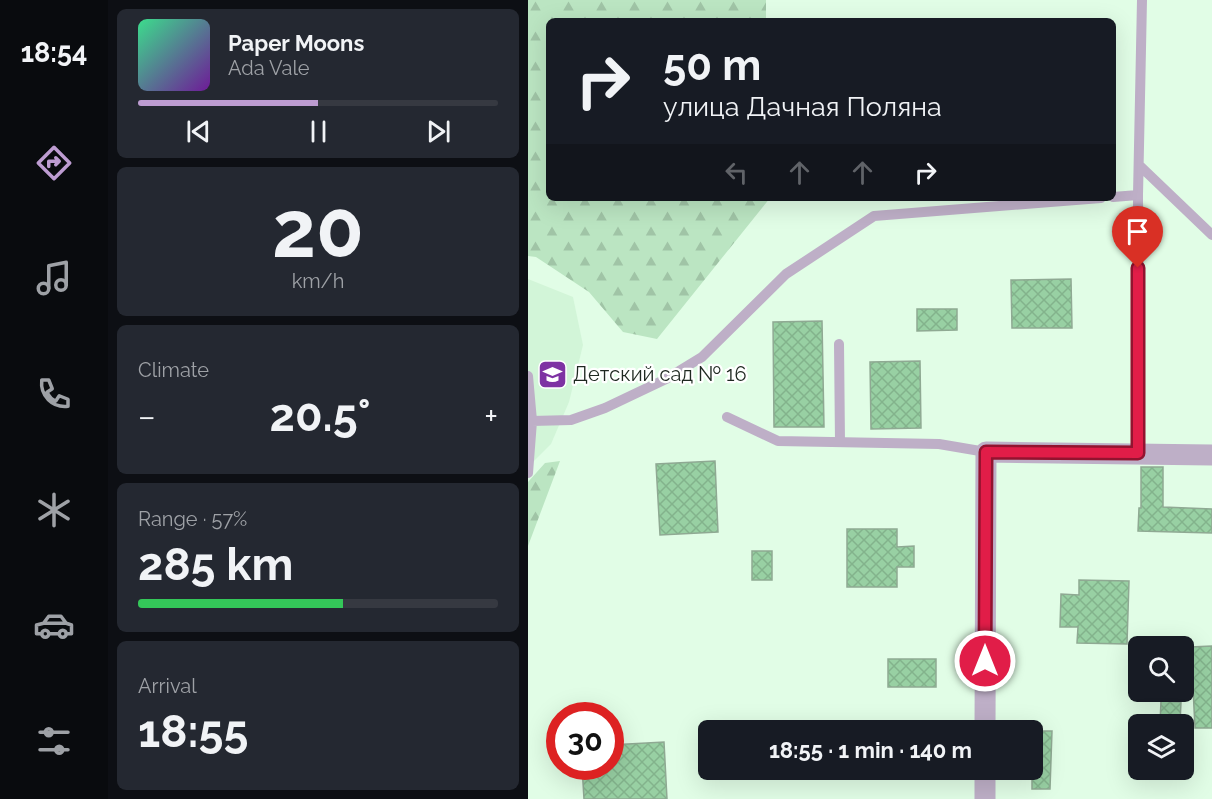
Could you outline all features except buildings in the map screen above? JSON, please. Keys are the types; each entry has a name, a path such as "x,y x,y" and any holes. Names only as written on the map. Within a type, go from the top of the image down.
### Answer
{"street":[{"path":"985,720 986,452 1212,455"},
{"path":"985,780 985,799"}],"lane":[{"path":"1138,453 1138,165 1142,0"},
{"path":"1138,165 1212,236"},
{"path":"1116,197 1138,195"},
{"path":"530,421 571,420 605,408 666,379 702,357 786,274 874,216 1063,201"},
{"path":"839,344 840,442"},
{"path":"528,376 530,421 528,473"},
{"path":"727,417 778,441 939,444 986,452"}],"shaded area":[{"name":"Детский сад № 16","path":"528,279 573,297 583,345 569,402 551,444 528,467"}],"green space":[{"path":"528,0 766,0 766,18 546,18 546,201 768,201 657,339 623,332 589,292 536,257 528,256"},
{"path":"560,461 528,546 528,482 545,463"}],"place":[{"name":"Детский сад № 16","path":"552,374"}],"route":[{"path":"985,661 986,452 1138,453 1138,268"}]}
